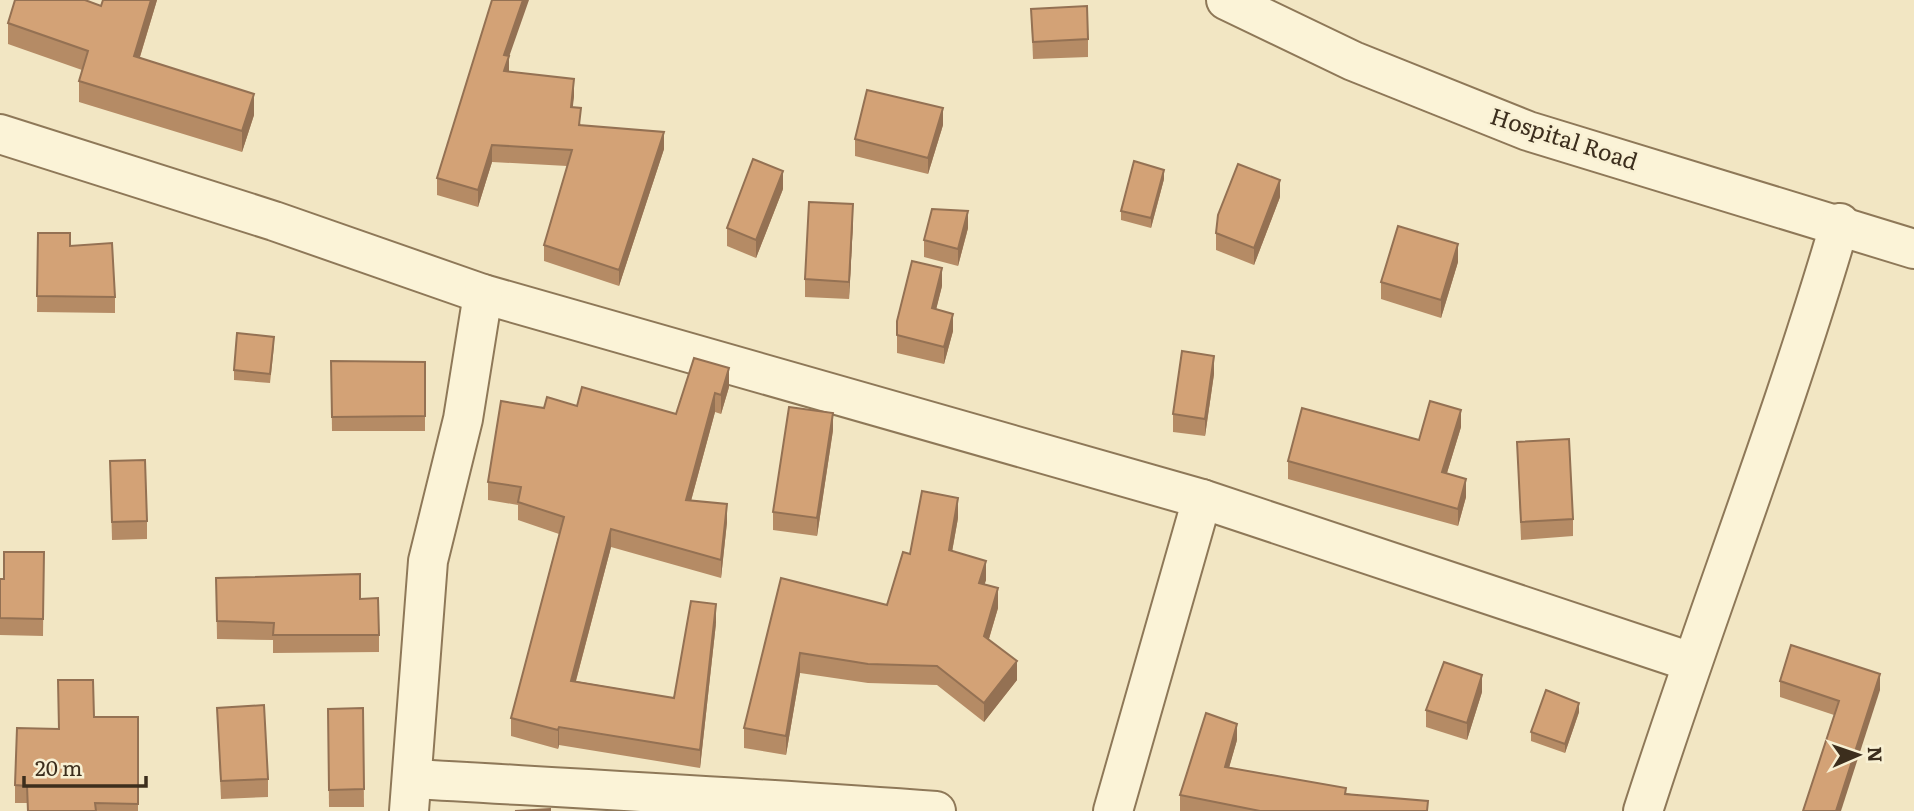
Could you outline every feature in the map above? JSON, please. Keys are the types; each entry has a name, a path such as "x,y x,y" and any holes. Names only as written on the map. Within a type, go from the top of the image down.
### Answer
{"street":[{"name":"Hospital Road","path":"1226,0 1353,61 1528,131 1840,223 1914,248"},
{"path":"0,134 274,222 483,294 1202,499 1691,662"},
{"path":"1643,811 1691,662 1762,467 1840,223"},
{"path":"483,294 463,419 428,561 411,795 709,797 801,800 936,811"},
{"path":"1113,811 1202,499"}],"building":[{"path":"15,0 85,0 101,6 103,0 151,0 134,56 254,94 242,131 79,81 88,51 8,23"},
{"path":"492,0 523,0 504,55 509,56 504,71 574,79 571,107 581,108 579,125 664,132 619,270 544,245 572,150 492,145 478,190 437,178"},
{"path":"1087,6 1088,39 1033,42 1031,9"},
{"path":"867,90 943,108 928,158 855,139"},
{"path":"753,159 783,171 756,240 727,228"},
{"path":"1134,161 1164,170 1151,218 1121,211"},
{"path":"1238,164 1280,180 1254,248 1216,233 1218,215"},
{"path":"809,202 853,204 849,282 805,279"},
{"path":"932,209 968,211 958,249 924,240"},
{"path":"1398,226 1458,244 1441,300 1381,282"},
{"path":"38,233 70,233 70,246 112,243 115,297 37,296"},
{"path":"912,261 942,268 932,308 953,314 944,347 897,335 897,321"},
{"path":"237,333 274,337 270,374 234,370"},
{"path":"1182,351 1214,356 1205,419 1173,414"},
{"path":"694,358 729,368 721,395 715,393 686,500 727,504 721,560 611,529 571,681 674,698 691,601 716,604 700,750 559,727 558,730 511,718 564,517 518,502 521,487 488,482 501,401 544,408 547,397 577,406 582,387 676,414"},
{"path":"331,361 425,362 425,416 332,417"},
{"path":"1430,401 1461,410 1442,472 1466,479 1458,509 1288,461 1302,408 1419,440"},
{"path":"789,407 833,413 817,518 773,512"},
{"path":"1569,439 1573,519 1521,522 1517,442"},
{"path":"145,460 147,521 112,522 110,461"},
{"path":"922,491 958,498 949,550 986,561 979,583 998,588 984,636 1017,661 984,703 937,666 868,664 800,653 786,736 744,728 781,578 887,605 903,552 910,554"},
{"path":"4,552 44,552 43,619 0,618 0,579 4,579"},
{"path":"360,574 360,599 378,598 379,635 273,635 274,623 217,621 216,578"},
{"path":"1791,645 1880,674 1836,811 1803,811 1839,701 1780,681"},
{"path":"1444,662 1482,675 1467,723 1426,710"},
{"path":"58,680 93,680 94,717 138,717 138,804 95,803 96,811 28,811 27,786 15,785 17,728 59,729"},
{"path":"1546,690 1579,703 1565,744 1531,732"},
{"path":"264,705 268,779 221,781 217,708"},
{"path":"363,708 364,789 329,790 328,709"},
{"path":"1206,713 1237,724 1225,767 1346,788 1345,794 1428,801 1427,811 1260,811 1180,795"},
{"path":"550,809 550,811 515,811"}]}
